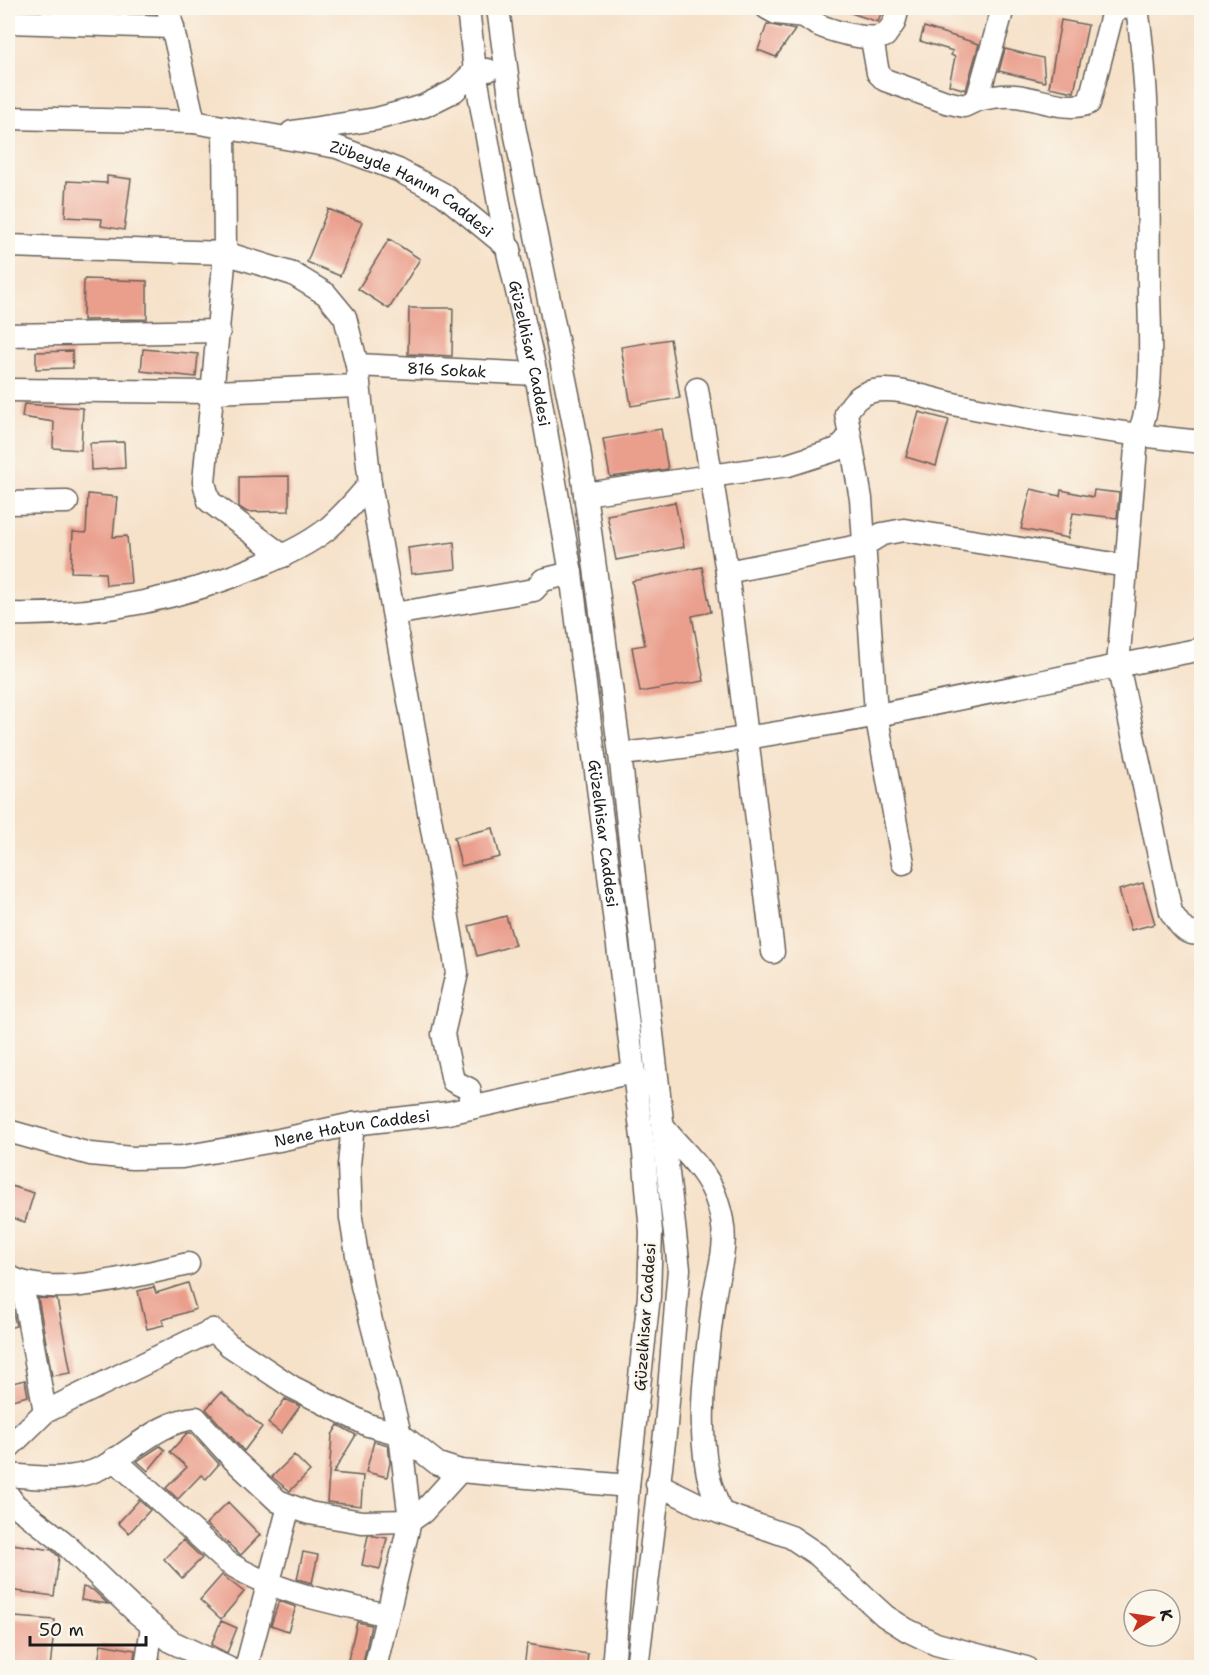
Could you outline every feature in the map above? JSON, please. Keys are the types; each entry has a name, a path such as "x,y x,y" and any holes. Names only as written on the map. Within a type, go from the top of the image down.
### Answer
{"street":[{"name":"Güzelhisar Caddesi","path":"468,8 475,71 507,248 536,374 571,573 651,1232 649,1296 628,1485 613,1668"},
{"name":"Güzelhisar Caddesi","path":"498,8 505,69 539,255 579,449 620,754 679,1269 668,1405 637,1668"},
{"path":"767,8 776,13 805,12 813,24 872,39 885,36 894,23 898,8"},
{"path":"977,99 1003,8"},
{"path":"872,39 878,72 885,80 946,102 964,106 977,99 1016,96 1077,108 1089,103 1113,11 1122,8"},
{"path":"1137,8 1149,129 1149,366 1144,423 1137,436 1118,665 1171,912 1184,931 1192,935 1202,933"},
{"path":"8,22 170,17 194,122"},
{"path":"475,71 505,69"},
{"name":"Zübeyde Hanım Caddesi","path":"276,135 376,119 424,106 454,91 475,71"},
{"name":"Zübeyde Hanım Caddesi","path":"8,118 194,122 337,147 398,170 443,194 507,248 539,255"},
{"path":"224,127 225,253 204,482 209,501 283,556"},
{"path":"8,246 225,253 293,274 326,294 345,317 357,375 370,484 457,973 443,1034 446,1057 453,1081 469,1089 473,1107"},
{"path":"8,335 219,331"},
{"name":"816 Sokak","path":"357,375 536,374"},
{"path":"8,390 214,392 357,375"},
{"path":"697,389 727,572 773,952"},
{"path":"903,863 876,713 861,499 846,413 855,398 873,391 910,393 957,405 1137,436 1202,442"},
{"path":"585,494 788,465 838,449 849,437"},
{"path":"8,614 55,615 116,609 187,592 283,556 324,531 370,484"},
{"path":"8,503 67,502"},
{"path":"727,572 864,545 882,534 904,530 1126,566"},
{"path":"394,614 534,590 543,580 571,573"},
{"path":"620,754 694,747 876,713 932,705 1202,649"},
{"path":"633,1072 664,1129 706,1176 717,1201 723,1228 724,1257 714,1301 704,1396 707,1470 721,1513"},
{"name":"Nene Hatun Caddesi","path":"8,1131 90,1154 132,1158 182,1157 352,1124 473,1107 633,1072"},
{"path":"352,1124 349,1165 351,1218 362,1286 400,1434 410,1521 375,1668"},
{"path":"45,1412 15,1280 82,1286 188,1264"},
{"path":"8,1448 45,1412 213,1330 229,1345 292,1387 368,1425 400,1434 438,1464 460,1471 628,1485"},
{"path":"8,1475 45,1479 76,1475 102,1467 147,1437 177,1422 196,1418 233,1459 278,1501 309,1513 362,1522 410,1521 423,1512 460,1471"},
{"path":"114,1459 227,1562 269,1586 387,1615"},
{"path":"657,1484 721,1513 791,1536 818,1555 885,1616 907,1630 936,1644 1026,1668"},
{"path":"8,1495 15,1505 62,1541 172,1642 228,1668"},
{"path":"246,1668 289,1506"},
{"path":"146,1668 152,1626"}],"building":[{"path":"842,8 883,8 878,22 842,10"},
{"path":"1061,20 1088,25 1074,92 1049,87"},
{"path":"767,24 795,30 776,57 758,50"},
{"path":"924,27 979,44 966,90 949,85 955,57 951,55 953,51 920,41"},
{"path":"1005,49 1043,58 1045,82 999,71"},
{"path":"107,176 131,179 124,230 101,226 102,219 65,217 67,181 107,183"},
{"path":"328,209 362,222 340,276 307,262"},
{"path":"389,239 420,259 389,309 358,289"},
{"path":"84,279 147,281 147,319 83,320"},
{"path":"409,308 453,308 452,356 408,354"},
{"path":"670,339 680,398 631,406 621,347"},
{"path":"143,349 198,354 196,377 141,371"},
{"path":"72,351 73,368 36,369 36,352"},
{"path":"24,404 83,408 81,450 53,448 54,422 22,417"},
{"path":"919,412 949,420 936,466 906,457"},
{"path":"661,429 668,469 610,477 603,439"},
{"path":"124,442 125,468 91,470 90,443"},
{"path":"289,476 289,511 247,512 239,507 239,477"},
{"path":"1031,489 1060,496 1061,490 1093,497 1094,490 1119,493 1117,518 1073,513 1068,538 1021,529"},
{"path":"88,494 117,497 113,537 127,536 131,583 106,585 105,573 71,572 73,532 86,533"},
{"path":"675,502 684,547 616,560 607,515"},
{"path":"454,542 456,569 411,574 408,548"},
{"path":"702,567 711,612 692,616 704,681 640,692 632,647 645,645 632,581"},
{"path":"493,828 500,857 461,866 454,837"},
{"path":"1143,883 1155,924 1131,930 1119,890"},
{"path":"506,916 515,945 477,956 469,926"},
{"path":"8,1185 34,1193 25,1222 8,1217"},
{"path":"188,1283 196,1309 162,1320 164,1325 147,1329 138,1291 154,1287 156,1293"},
{"path":"38,1298 57,1299 71,1373 52,1376"},
{"path":"13,1312 16,1326 8,1328 8,1313"},
{"path":"25,1380 28,1396 8,1401 8,1384"},
{"path":"221,1392 262,1427 244,1451 206,1409"},
{"path":"285,1399 300,1406 281,1433 268,1423"},
{"path":"338,1425 356,1435 333,1473 363,1476 361,1506 327,1502 332,1435"},
{"path":"187,1433 191,1433 219,1464 206,1479 201,1475 178,1499 166,1488 187,1467 170,1452"},
{"path":"374,1441 388,1445 390,1463 387,1477 366,1472"},
{"path":"160,1446 165,1450 148,1471 137,1461"},
{"path":"294,1455 310,1471 290,1491 272,1477"},
{"path":"139,1500 150,1510 129,1533 118,1523"},
{"path":"228,1502 260,1535 241,1555 206,1524"},
{"path":"368,1535 387,1538 380,1569 362,1565"},
{"path":"183,1540 202,1558 182,1578 164,1559"},
{"path":"12,1544 52,1550 59,1557 54,1596 8,1590"},
{"path":"303,1552 318,1555 312,1583 297,1579"},
{"path":"222,1575 244,1592 221,1619 200,1600"},
{"path":"83,1587 93,1590 108,1604 81,1600"},
{"path":"279,1601 296,1607 288,1631 271,1625"},
{"path":"14,1617 55,1620 50,1668 8,1668"},
{"path":"221,1621 237,1628 227,1653 211,1645"},
{"path":"357,1622 371,1625 362,1668 346,1668"},
{"path":"101,1644 135,1650 133,1668 97,1668"},
{"path":"527,1644 588,1654 586,1668 524,1668"}]}
